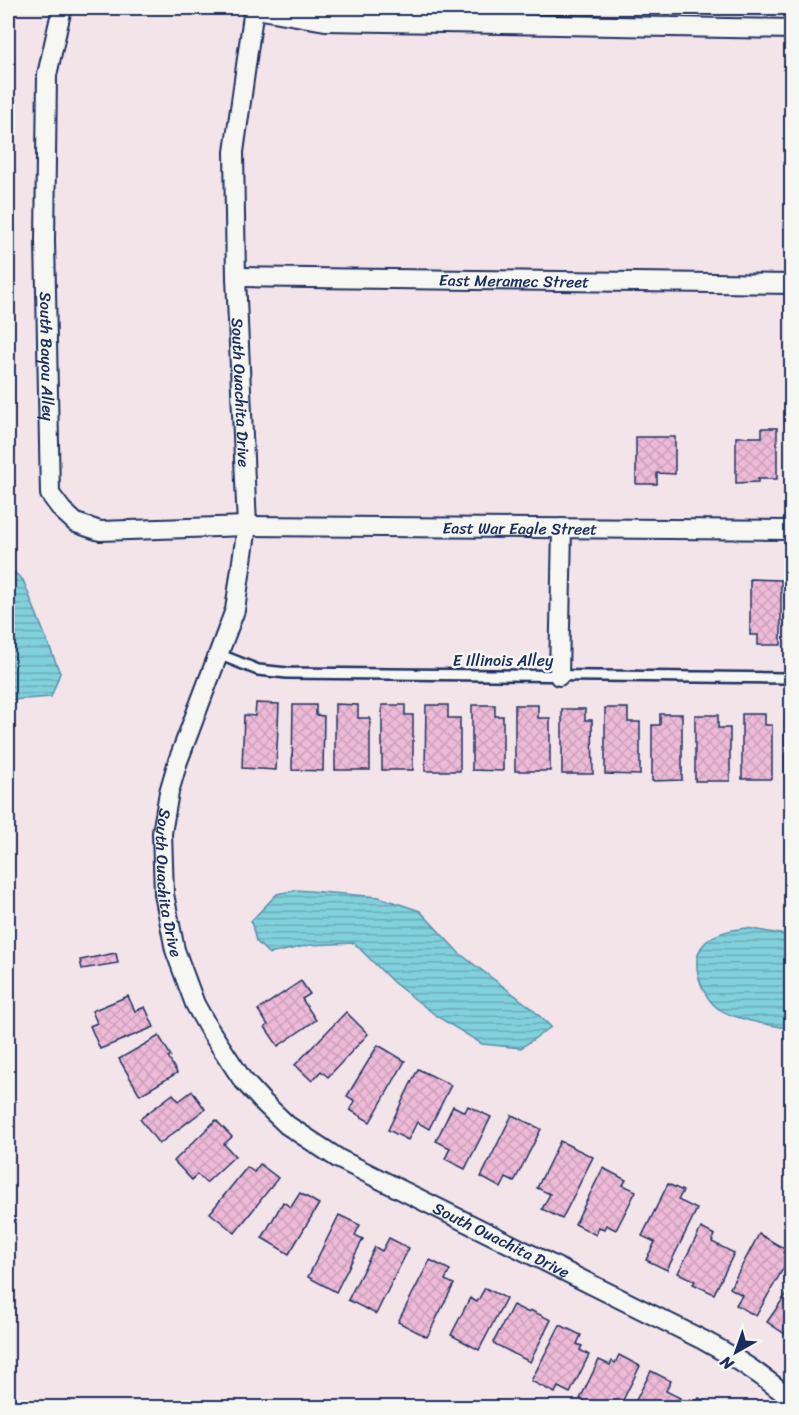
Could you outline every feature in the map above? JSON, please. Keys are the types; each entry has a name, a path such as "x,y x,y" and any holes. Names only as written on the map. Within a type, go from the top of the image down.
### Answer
{"street":[{"name":"South Bayou Alley","path":"62,8 46,75 45,240 50,495 76,523 100,531 247,526"},
{"name":"South Ouachita Drive","path":"253,8 234,152 236,277 247,526 235,610 178,761 169,792 162,833 164,894 175,950 195,1004 242,1079 287,1125 339,1159 744,1362 792,1400"},
{"path":"253,8 325,21 792,29"},
{"name":"East Meramec Street","path":"236,277 792,284"},
{"name":"East War Eagle Street","path":"247,526 792,530"},
{"path":"559,676 562,528"}],"lane":[{"name":"E Illinois Alley","path":"218,654 258,670 287,673 792,678"}],"water":[{"path":"8,567 23,580 60,673 51,697 11,700 8,698"},
{"path":"297,890 379,897 420,911 459,953 529,1006 551,1027 521,1048 482,1044 438,1017 394,983 354,943 310,945 269,954 256,941 251,921 277,894"},
{"path":"747,928 791,936 791,1029 754,1022 726,1013 707,997 699,979 697,960 704,944 718,934"}],"building":[{"path":"762,428 777,428 777,479 758,479 758,482 736,483 736,437 762,437"},
{"path":"636,437 675,437 675,474 657,473 657,484 636,484"},
{"path":"750,579 781,580 781,645 758,645 758,635 750,635"},
{"path":"256,703 279,704 276,770 242,768 244,715 255,716"},
{"path":"335,704 358,705 358,718 370,718 370,770 335,770"},
{"path":"293,705 316,705 316,715 324,716 323,771 292,770"},
{"path":"382,705 405,705 405,715 413,715 413,770 382,770"},
{"path":"426,705 448,705 448,718 460,718 460,771 425,771"},
{"path":"472,705 495,705 495,716 503,716 503,771 472,770"},
{"path":"515,705 538,705 538,718 550,718 550,771 515,771"},
{"path":"605,708 628,708 628,722 640,722 640,775 605,774"},
{"path":"562,709 585,709 585,720 592,720 593,774 562,774"},
{"path":"660,714 682,714 682,780 652,781 652,725 660,725"},
{"path":"742,714 765,714 765,725 772,725 772,779 742,779"},
{"path":"785,714 792,714 792,780 785,780"},
{"path":"695,715 718,715 718,728 730,728 730,781 695,781"},
{"path":"116,953 118,963 82,969 80,960"},
{"path":"301,981 310,994 302,999 316,1020 278,1046 265,1027 268,1025 258,1010"},
{"path":"128,996 135,1011 145,1007 154,1027 100,1049 90,1026 97,1023 92,1011"},
{"path":"346,1012 368,1034 328,1077 321,1071 312,1081 295,1065"},
{"path":"159,1036 171,1056 168,1057 177,1073 140,1095 119,1059"},
{"path":"378,1045 405,1061 370,1122 350,1110 355,1101 347,1096"},
{"path":"418,1069 451,1085 429,1129 417,1122 408,1140 388,1130"},
{"path":"192,1091 205,1109 159,1144 140,1119 173,1094 179,1101"},
{"path":"453,1106 465,1112 468,1106 491,1117 465,1169 445,1159 450,1148 436,1141"},
{"path":"512,1115 541,1129 514,1182 506,1178 501,1188 481,1177"},
{"path":"216,1120 232,1137 224,1144 235,1156 206,1183 197,1174 192,1180 174,1161"},
{"path":"560,1141 593,1157 562,1219 542,1209 550,1194 537,1188"},
{"path":"260,1164 278,1178 235,1233 210,1213 247,1167 254,1172"},
{"path":"603,1168 626,1180 623,1185 636,1191 616,1230 606,1225 604,1229 599,1227 596,1235 575,1224"},
{"path":"668,1184 683,1191 678,1200 697,1209 667,1270 646,1260 655,1242 642,1236"},
{"path":"300,1193 319,1204 289,1254 262,1238 283,1202 291,1207"},
{"path":"339,1215 360,1225 355,1235 363,1239 336,1292 308,1277"},
{"path":"701,1228 715,1235 712,1242 734,1253 714,1294 693,1284 695,1281 678,1273"},
{"path":"759,1234 792,1253 756,1316 736,1305 742,1295 730,1288"},
{"path":"389,1238 409,1248 376,1314 348,1300 375,1247 382,1251"},
{"path":"430,1260 450,1270 445,1280 454,1284 427,1337 398,1322"},
{"path":"792,1286 792,1333 788,1331 785,1334 767,1322"},
{"path":"485,1288 506,1298 479,1350 451,1335 470,1298 477,1302"},
{"path":"513,1305 551,1320 530,1362 493,1343"},
{"path":"560,1325 581,1335 577,1344 582,1346 580,1350 589,1355 570,1393 558,1387 555,1393 531,1381"},
{"path":"619,1355 640,1366 619,1408 590,1408 591,1405 580,1399 599,1360 610,1365 612,1361 615,1363"},
{"path":"651,1371 671,1381 666,1391 680,1398 675,1408 632,1408"},
{"path":"699,1398 714,1407 716,1405 720,1408 692,1408"}]}
